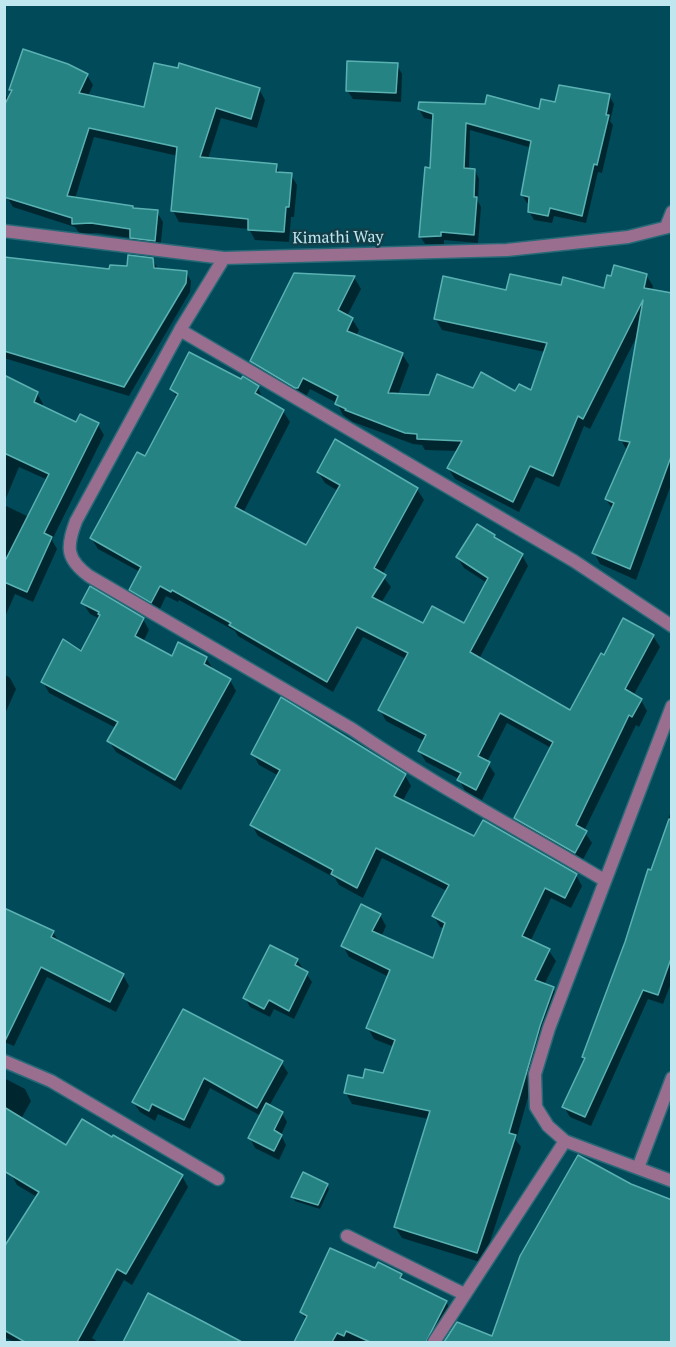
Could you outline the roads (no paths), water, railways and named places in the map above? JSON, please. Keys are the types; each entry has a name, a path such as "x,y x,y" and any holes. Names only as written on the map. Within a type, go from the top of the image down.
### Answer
{"street":[{"path":"669,226 672,212"},
{"name":"Kimathi Way","path":"4,231 224,258 507,250 628,237 669,226"},
{"path":"224,258 180,330 76,521 69,538 70,554 76,566 89,576 352,729 494,817 604,880"},
{"path":"180,330 574,561 672,626"},
{"path":"672,706 604,880 549,1028 535,1074 536,1107 548,1126 564,1141 672,1181"},
{"path":"4,1061 51,1081 218,1179"},
{"path":"638,1168 672,1078"},
{"path":"434,1342 564,1141"},
{"path":"347,1236 464,1294"}]}
